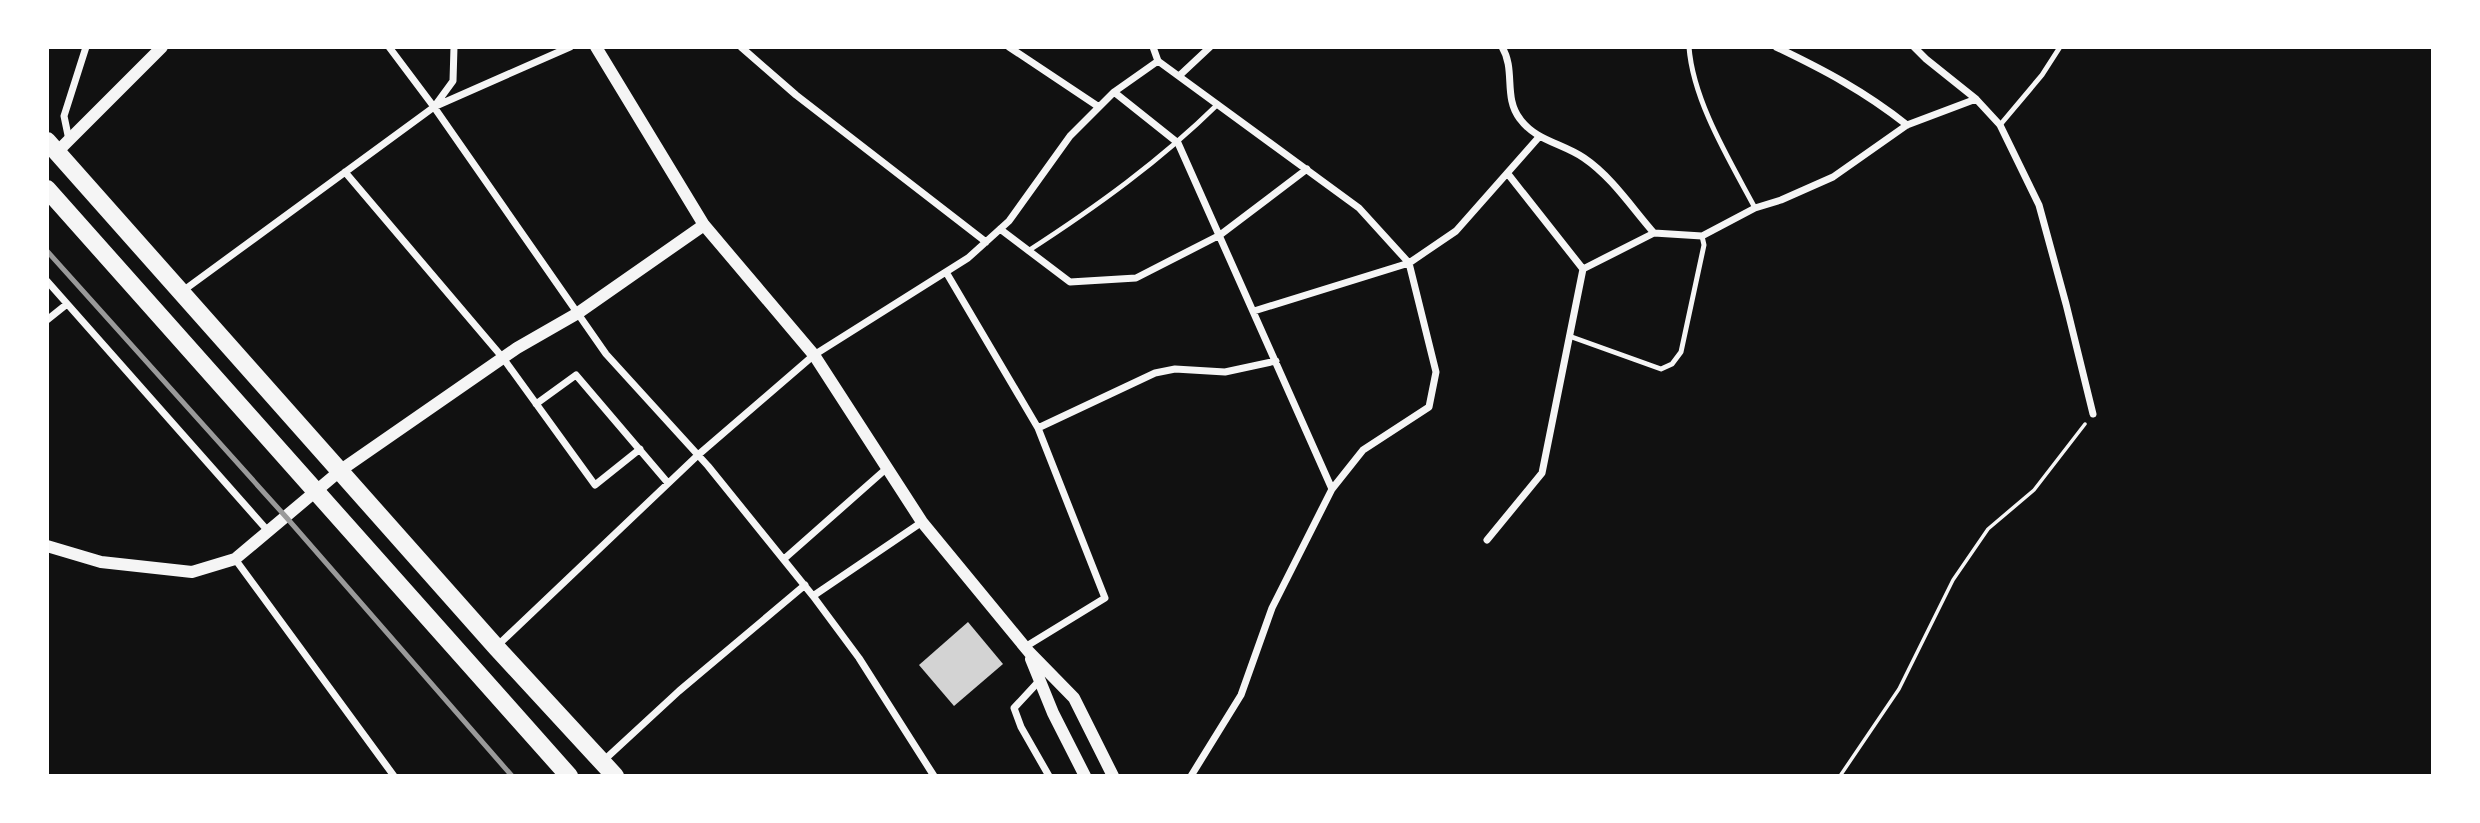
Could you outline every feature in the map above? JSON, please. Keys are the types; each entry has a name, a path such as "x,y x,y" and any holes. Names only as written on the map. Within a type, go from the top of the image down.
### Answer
{"highway":[{"path":"58,144 180,293 615,776"},
{"path":"47,189 569,776"}],"street":[{"path":"58,144 86,47"},
{"path":"58,144 162,47"},
{"path":"389,47 434,107 606,354 698,455 813,596 859,658 934,776"},
{"path":"434,107 453,81 454,47"},
{"path":"180,293 434,107 570,47"},
{"path":"596,47 704,225 814,355 922,522 1027,649 1074,698 1113,776"},
{"path":"741,47 796,95 986,242"},
{"path":"1009,47 1099,107"},
{"path":"1153,47 1158,61 1359,208 1409,263 1436,372 1429,407 1363,450 1332,489 1272,608 1241,695 1191,776"},
{"path":"1179,76 1210,47"},
{"path":"1502,47 1508,61 1512,107 1521,121 1539,137 1572,150 1597,169 1654,233"},
{"path":"1776,47 1874,99 1907,125"},
{"path":"1914,47 1926,60 1976,99 2000,125 2039,205 2093,414"},
{"path":"496,647 698,455 814,355 968,258 1009,220 1070,136 1114,92 1158,61"},
{"path":"1114,92 1178,142 1332,489"},
{"path":"1583,269 1654,233 1702,236 1755,208 1781,200 1833,177 1907,125 1976,99"},
{"path":"1254,311 1409,263 1456,231 1539,137"},
{"path":"1000,229 1070,282 1136,278 1220,235 1307,170"},
{"path":"345,172 503,358 595,485 640,449"},
{"path":"1508,174 1583,269"},
{"path":"47,546 101,562 192,572 235,559 341,470 503,358 578,313 704,225"},
{"path":"1487,540 1542,473 1583,269"},
{"path":"946,272 1038,428 1105,598 1027,649"},
{"path":"47,281 268,531"},
{"path":"47,320 67,304"},
{"path":"1038,428 1155,373 1175,369 1232,371 1276,361"},
{"path":"537,404 576,374 668,483"},
{"path":"784,559 887,468"},
{"path":"813,596 922,522"},
{"path":"235,559 394,776"},
{"path":"602,762 679,691 804,585"},
{"path":"1027,649 1053,713 1085,776"},
{"path":"1040,680 1014,708 1021,727 1049,776"}],"lane":[{"path":"1689,47 1696,85 1755,208"},
{"path":"2000,125 2042,75 2060,47"},
{"path":"1028,251 1103,201 1178,142 1217,104"},
{"path":"1569,336 1661,369 1672,364 1681,352 1704,245 1702,236"}],"path":[{"path":"1840,776 1899,689 1953,580 1988,529 2034,490 2093,414"}],"building":[{"path":"968,622 1003,664 954,706 919,665"}],"railway":[{"path":"47,251 286,517 512,776"}]}
